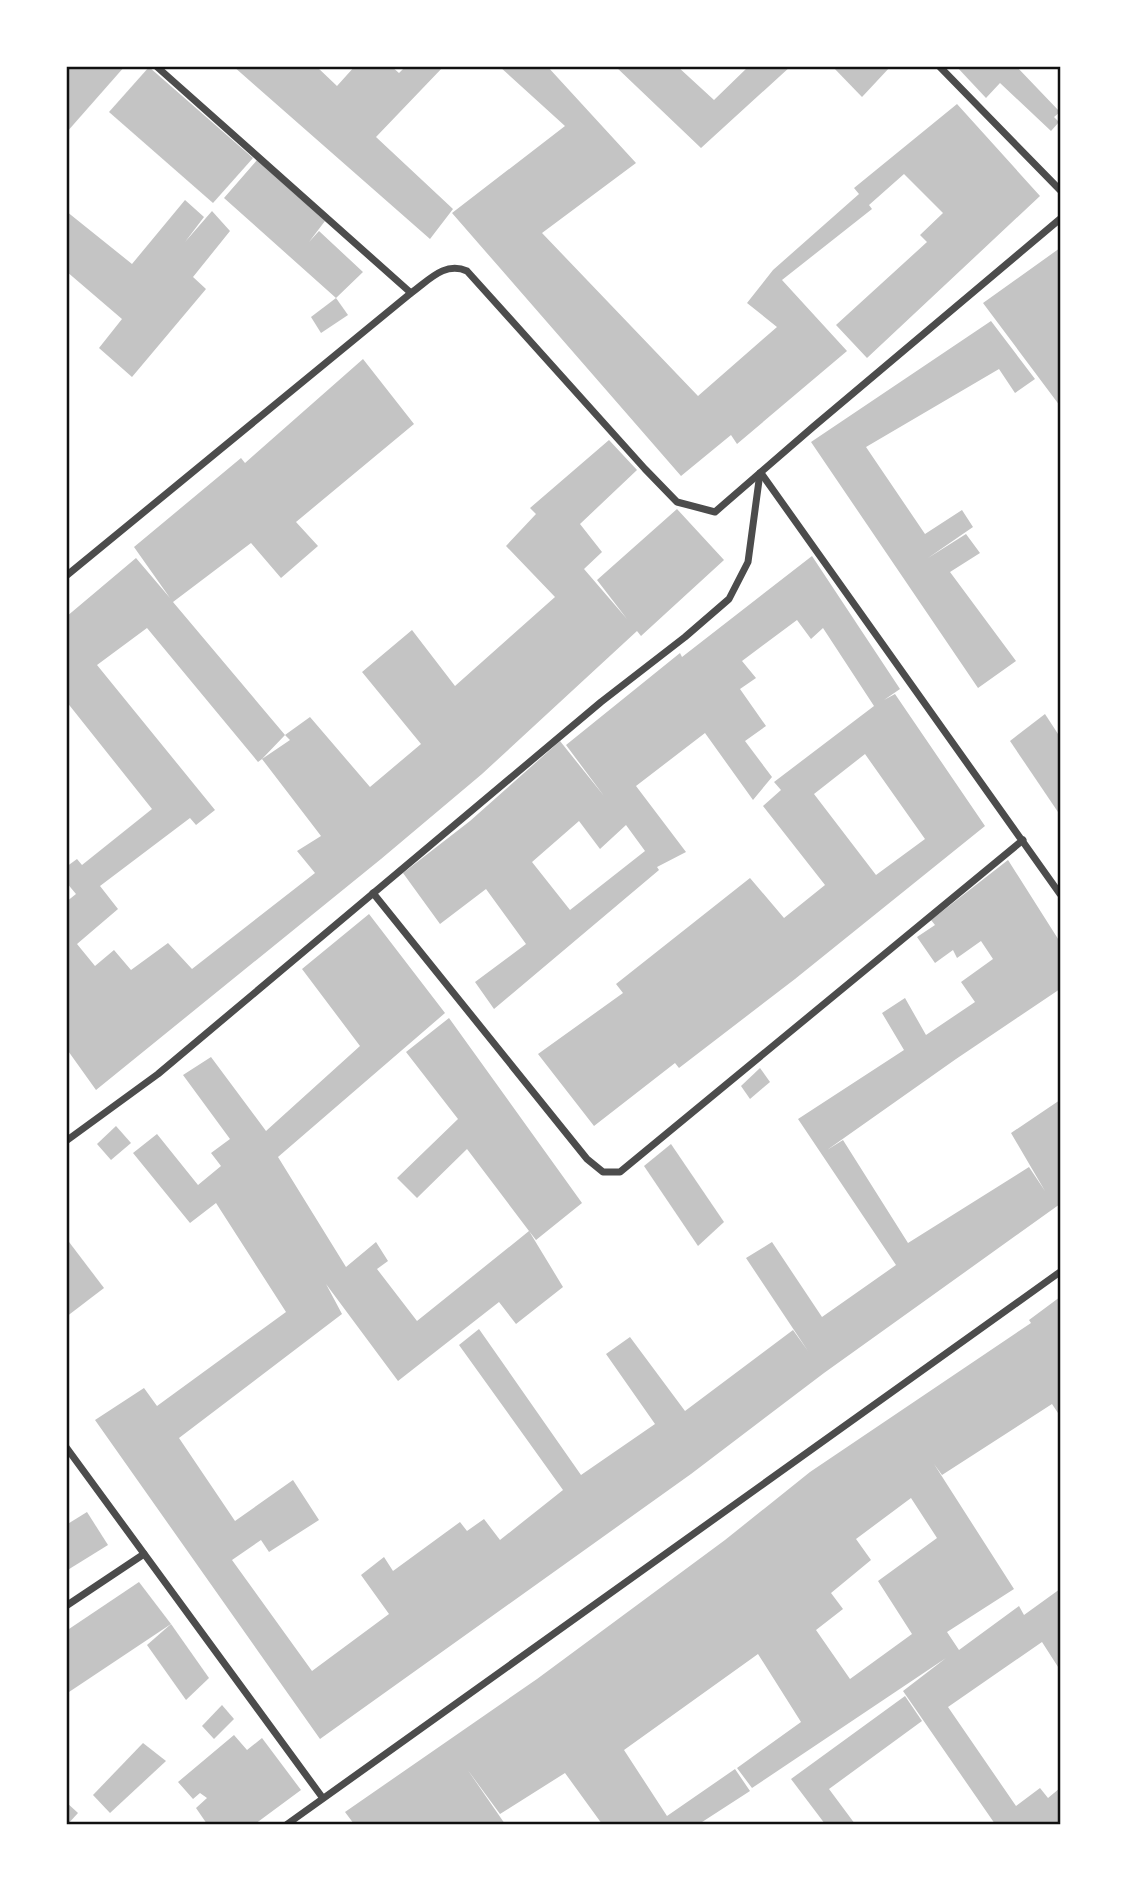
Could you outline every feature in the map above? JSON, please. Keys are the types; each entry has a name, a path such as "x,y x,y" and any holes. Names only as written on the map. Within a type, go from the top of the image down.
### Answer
{"street":[{"path":"156,66 411,293"},
{"path":"939,66 1060,190"},
{"path":"66,576 411,293 446,268 457,266 467,271 677,502 715,512 1060,219"},
{"path":"760,472 1060,894"},
{"path":"66,1141 158,1074 601,702 729,599 748,562 760,472"},
{"path":"373,893 587,1159 603,1172 620,1172 1023,840"},
{"path":"286,1825 1060,1272"},
{"path":"66,1447 322,1797"},
{"path":"66,1606 144,1554"}],"building":[{"path":"66,66 125,66 66,133"},
{"path":"233,66 316,66 337,86 355,66 391,66 399,73 406,66 444,66 376,137 453,209 430,239"},
{"path":"499,66 547,66 636,163 542,233 698,396 777,327 747,303 773,270 859,194 854,188 957,104 1040,196 867,358 836,325 927,242 920,235 943,213 904,174 869,205 872,209 782,280 847,351 737,444 731,435 681,476 452,213 565,126"},
{"path":"615,66 677,66 714,100 749,66 791,66 701,148"},
{"path":"832,66 891,66 862,97"},
{"path":"956,66 1016,66 1060,112 1054,117 1059,122 1051,131 1000,83 986,98"},
{"path":"149,67 253,158 213,203 109,112"},
{"path":"257,160 325,221 309,242 319,231 363,272 336,298 224,198"},
{"path":"185,200 204,217 185,242 212,211 230,231 193,277 206,289 132,377 99,348 122,319 66,271 66,211 132,264"},
{"path":"1060,248 1058,331 1060,406 983,303"},
{"path":"336,298 348,315 321,333 311,317"},
{"path":"991,321 1035,379 1015,393 999,369 866,447 925,534 962,510 973,527 928,558 966,534 980,553 950,572 1016,661 978,688 811,442"},
{"path":"363,359 414,424 296,522 318,546 281,578 251,543 173,602 285,735 310,717 370,787 421,744 362,672 412,630 455,686 555,597 506,546 536,514 530,508 609,440 637,470 580,524 602,552 584,569 627,619 597,580 677,509 724,560 641,636 637,631 482,774 96,1090 66,1048 66,902 76,894 66,882 66,867 77,859 82,865 152,809 66,701 66,617 136,558 170,598 134,547 241,458 245,463","holes":["147,628 258,762 262,759 321,836 297,851 315,873 192,969 168,943 131,970 114,950 95,966 77,944 118,909 100,886 190,818 196,825 215,810 97,665","285,735 290,740 262,759"]},
{"path":"812,556 900,689 884,700 895,694 985,826 795,979 679,1068 675,1063 594,1126 538,1054 623,993 616,984 750,878 784,918 825,885 763,806 781,790 774,782 874,706 823,628 811,639 797,620 742,661 756,678 740,689 766,726 745,741 772,777 753,800 705,733 636,786 686,852 657,867 659,870 494,1009 475,982 526,944 486,889 440,924 403,873 470,821 560,741 604,796 566,745 680,653 682,657","holes":["865,754 925,839 876,875 814,794","579,821 600,849 626,825 645,851 570,910 532,862"]},
{"path":"1045,714 1060,737 1060,815 1010,741"},
{"path":"1008,860 1060,942 1060,989 827,1150 843,1140 908,1243 1029,1167 1045,1191 1011,1133 1060,1100 1060,1204 824,1373 691,1474 320,1739 95,1420 144,1388 157,1406 286,1312 216,1203 190,1223 133,1153 157,1134 198,1185 221,1166 211,1153 230,1139 183,1075 211,1057 266,1131 360,1046 302,969 369,914 445,1013 278,1157 346,1267 376,1242 388,1261 377,1269 417,1321 529,1231 563,1287 516,1324 499,1302 398,1381 326,1284 342,1314 179,1438 235,1521 293,1480 319,1520 269,1552 261,1540 232,1560 312,1671 389,1614 361,1575 384,1557 393,1571 460,1522 467,1531 484,1519 500,1540 563,1490 459,1345 479,1329 581,1475 655,1424 606,1354 630,1337 685,1411 793,1330 808,1351 746,1258 772,1242 822,1317 896,1265 798,1119 904,1050 882,1013 905,998 926,1035 975,1002 961,982 993,959 981,941 957,958 953,950 935,963 917,937 935,925 931,920"},
{"path":"449,1018 582,1203 536,1240 467,1149 417,1198 397,1178 458,1119 406,1052"},
{"path":"760,1068 770,1082 750,1099 741,1086"},
{"path":"116,1126 131,1143 111,1160 97,1144"},
{"path":"671,1144 724,1222 698,1246 644,1166"},
{"path":"66,1238 104,1288 66,1317"},
{"path":"1060,1297 1060,1416 1052,1404 942,1475 934,1464 1014,1589 947,1632 959,1650 1019,1606 1024,1615 1060,1589 1060,1670 1042,1642 948,1707 1016,1806 1040,1788 1048,1798 1060,1788 1060,1824 995,1824 903,1691 946,1658 752,1788 737,1768 801,1722 758,1654 624,1750 667,1816 735,1769 750,1791 699,1824 602,1824 565,1773 500,1814 467,1769 505,1824 354,1824 345,1812 537,1679 725,1540 810,1472 1031,1323 1029,1320","holes":["911,1498 937,1538 878,1581 912,1634 850,1679 816,1630 843,1609 831,1593 871,1560 856,1539"]},
{"path":"87,1512 108,1545 66,1571 66,1525"},
{"path":"139,1582 171,1624 66,1694 66,1631"},
{"path":"171,1624 209,1678 186,1700 147,1645"},
{"path":"905,1696 922,1721 829,1789 855,1824 825,1824 791,1779"},
{"path":"222,1705 234,1719 214,1739 202,1726"},
{"path":"234,1735 247,1750 262,1738 301,1790 255,1824 207,1824 196,1808 207,1798 200,1793 193,1799 178,1782"},
{"path":"143,1743 166,1761 110,1813 93,1795"},
{"path":"66,1802 78,1813 67,1825 66,1825"}]}
